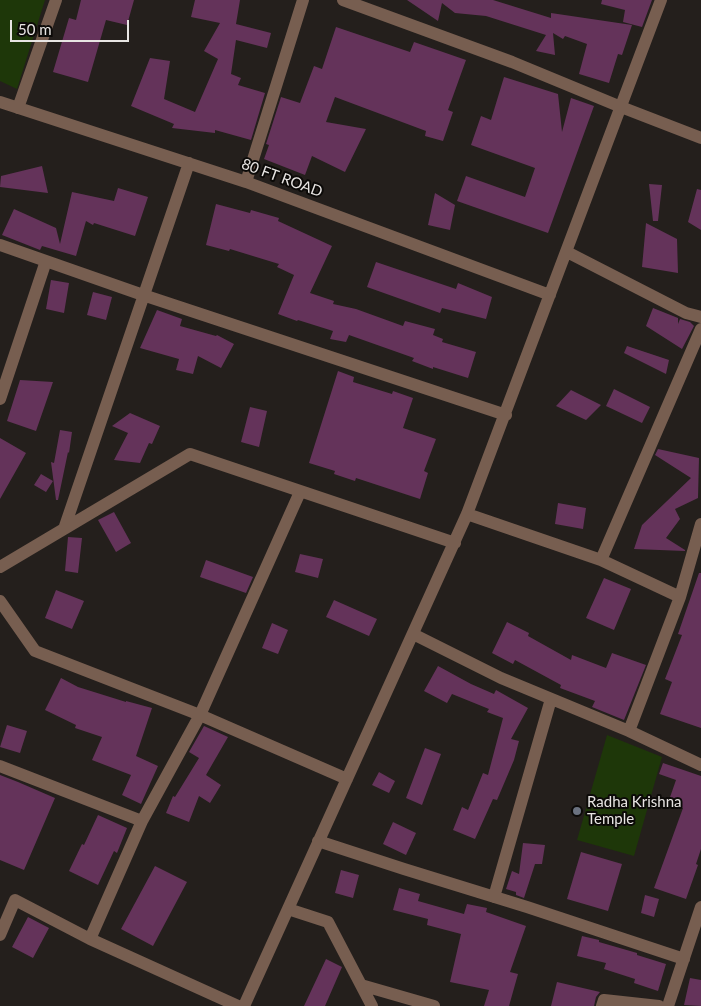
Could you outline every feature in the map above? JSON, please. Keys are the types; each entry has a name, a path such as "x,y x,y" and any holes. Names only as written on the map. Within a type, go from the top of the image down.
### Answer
{"street":[{"path":"18,108 56,0"},
{"path":"246,182 303,0"},
{"path":"343,0 512,62 701,138"},
{"path":"244,1006 455,543 506,415 661,0"},
{"name":"80 FT ROAD","path":"0,102 246,182 550,295"},
{"path":"64,529 188,163"},
{"path":"0,245 144,295 506,415"},
{"path":"567,252 686,312 701,317"},
{"path":"0,399 46,261"},
{"path":"601,560 701,329"},
{"path":"0,567 190,454 455,543"},
{"path":"90,939 142,821 200,715 300,492"},
{"path":"467,514 601,560 680,597"},
{"path":"629,731 680,597 701,524"},
{"path":"0,600 35,651 200,715 347,778"},
{"path":"413,634 501,678 629,731 701,764"},
{"path":"494,896 552,699"},
{"path":"0,766 142,821"},
{"path":"318,841 494,896 684,959"},
{"path":"0,935 16,900 90,939 238,1006"},
{"path":"668,1006 701,907"},
{"path":"288,909 328,922 372,1006"},
{"path":"361,985 434,1006"},
{"path":"602,1006 604,1000 659,1006"}],"green space":[{"path":"0,0 45,0 17,89 0,81"},
{"path":"607,735 662,757 634,856 577,840"}],"building":[{"path":"81,0 134,0 127,25 106,20 88,82 53,72 69,18 76,20"},
{"path":"195,0 240,0 236,24 271,33 267,48 236,40 231,74 241,78 238,85 265,93 251,140 215,130 215,133 172,128 174,124 131,106 150,58 170,61 164,99 195,112 218,59 204,51 220,23 191,17"},
{"path":"407,0 493,0 551,18 551,13 632,25 622,55 618,54 609,83 579,74 587,44 565,36 563,39 553,33 555,55 536,51 546,35 486,16 455,13 442,3 438,21"},
{"path":"602,0 652,0 642,27 623,22 625,10 601,4"},
{"path":"336,27 410,52 414,42 466,60 448,110 453,112 443,141 425,136 426,131 335,97 326,122 366,129 345,172 312,156 305,175 264,159 269,145 266,144 281,97 300,103 314,66 322,69"},
{"path":"504,77 558,94 562,132 571,98 594,106 548,233 457,201 466,176 525,197 535,168 471,145 481,116 491,120"},
{"path":"42,166 48,193 0,187 1,176"},
{"path":"649,184 662,185 658,221 653,221"},
{"path":"118,188 148,197 135,236 94,223 93,225 86,221 76,256 42,246 40,250 2,235 14,209 56,228 60,244 72,192 114,201"},
{"path":"697,189 701,190 701,230 688,222"},
{"path":"435,193 455,205 450,230 428,225"},
{"path":"216,204 250,213 251,210 279,218 278,221 332,246 310,293 334,301 333,304 356,309 403,326 405,321 435,329 433,335 443,339 442,342 476,352 468,378 433,367 433,369 412,361 414,358 349,335 346,342 330,339 333,331 278,314 294,275 277,267 279,264 230,249 229,251 206,245"},
{"path":"646,223 677,239 678,273 642,267"},
{"path":"376,262 456,289 458,283 492,297 486,319 442,308 440,313 367,287"},
{"path":"51,280 69,283 64,313 46,309"},
{"path":"93,292 112,297 106,320 87,315"},
{"path":"653,308 678,318 678,324 680,319 690,322 694,326 682,349 646,326"},
{"path":"157,310 182,319 180,326 217,335 234,344 221,368 198,356 193,374 176,370 179,359 140,348"},
{"path":"627,346 669,360 666,374 624,353"},
{"path":"338,371 354,377 353,382 392,394 393,391 413,398 403,428 436,439 424,471 428,473 420,499 356,478 355,481 334,474 335,471 309,463"},
{"path":"20,380 53,382 36,431 7,421"},
{"path":"614,389 650,407 642,423 606,406"},
{"path":"571,390 601,405 586,420 556,406"},
{"path":"250,407 267,411 259,447 241,442"},
{"path":"130,413 160,426 152,444 149,443 140,463 114,460 128,433 112,426"},
{"path":"60,430 72,432 58,500 56,500 51,462 54,463"},
{"path":"0,438 26,453 0,499"},
{"path":"658,449 699,458 698,498 675,509 680,519 666,538 685,551 634,549 642,525 691,478 655,455"},
{"path":"41,474 53,481 46,492 34,485"},
{"path":"558,503 586,508 583,529 555,524"},
{"path":"114,512 131,543 116,552 98,520"},
{"path":"68,537 82,538 78,573 65,571"},
{"path":"300,554 323,559 318,578 295,572"},
{"path":"206,560 253,577 246,593 200,577"},
{"path":"699,573 701,573 701,728 660,714 672,682 665,679 682,635 678,634"},
{"path":"604,578 631,589 614,630 586,618"},
{"path":"56,590 84,601 72,629 45,618"},
{"path":"334,600 377,619 369,636 326,617"},
{"path":"507,622 529,633 528,636 571,660 572,655 606,668 612,653 646,665 624,720 592,707 595,701 560,688 561,685 515,660 513,664 492,653"},
{"path":"272,623 288,630 278,654 262,648"},
{"path":"438,666 494,694 496,690 528,708 511,739 519,741 514,760 497,800 493,799 475,839 453,830 462,807 468,810 483,773 488,775 503,718 487,712 489,709 452,694 447,703 424,691"},
{"path":"61,678 78,687 152,708 136,756 158,766 141,804 122,795 131,775 92,760 102,737 75,728 76,725 45,710"},
{"path":"7,725 27,731 20,753 0,747"},
{"path":"204,726 228,737 206,775 221,785 210,803 199,796 189,822 166,813 173,796 175,797 199,758 189,752"},
{"path":"425,748 441,754 422,805 406,798"},
{"path":"663,763 701,776 701,849 696,864 698,865 686,899 654,888 683,808 668,803 676,780 659,774"},
{"path":"379,772 395,781 389,793 372,785"},
{"path":"0,775 55,798 24,870 0,860"},
{"path":"98,815 127,828 117,853 114,851 98,885 69,871"},
{"path":"393,822 416,833 406,855 383,844"},
{"path":"523,843 545,845 542,864 535,864 524,898 516,895 516,892 506,889 512,871 519,874"},
{"path":"581,852 622,864 608,911 567,899"},
{"path":"155,866 187,882 153,946 121,929"},
{"path":"341,870 359,875 353,898 335,893"},
{"path":"399,888 420,894 418,901 464,914 467,904 487,908 486,912 526,926 510,972 518,974 509,1006 484,1006 489,990 450,982 461,934 427,925 428,919 393,910"},
{"path":"645,895 659,899 654,917 641,913"},
{"path":"28,917 49,928 33,958 12,947"},
{"path":"582,936 599,940 599,942 666,964 658,991 634,983 635,979 604,969 606,963 577,956"},
{"path":"326,959 342,967 325,1006 304,1006"},
{"path":"690,978 701,980 701,1006 684,1005"},
{"path":"557,982 600,992 596,997 594,1006 551,1006"}],"place":[{"name":"Radha Krishna Temple","path":"577,811"}]}
